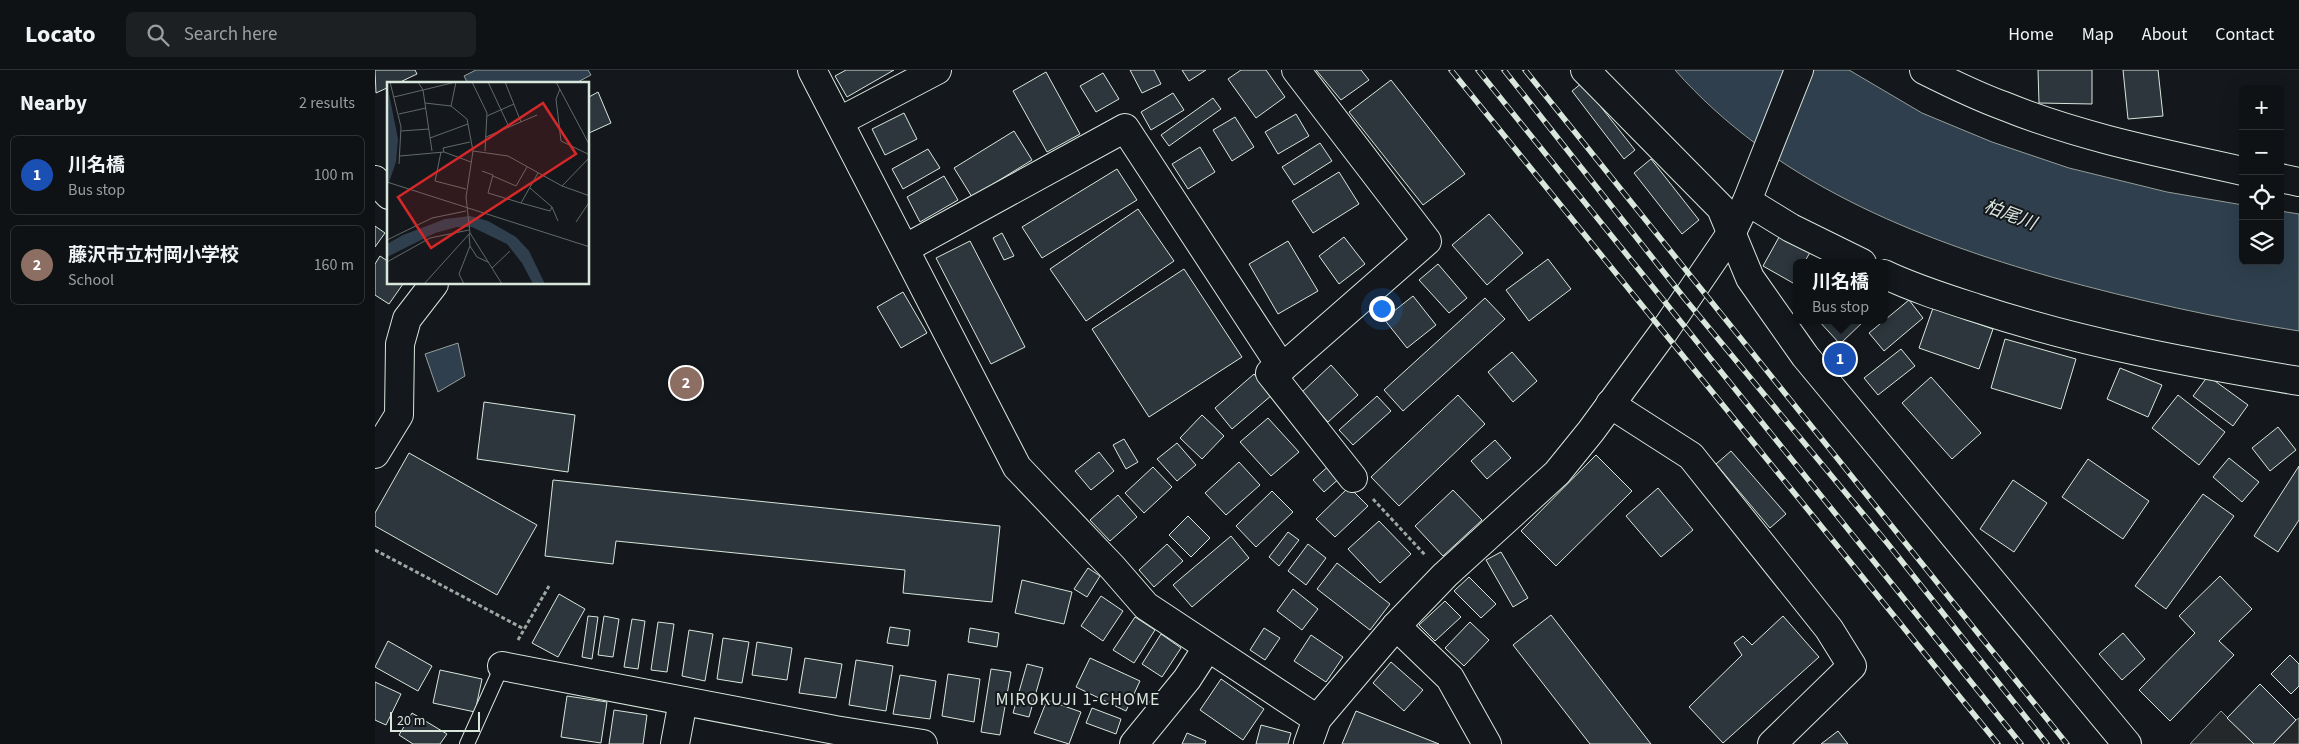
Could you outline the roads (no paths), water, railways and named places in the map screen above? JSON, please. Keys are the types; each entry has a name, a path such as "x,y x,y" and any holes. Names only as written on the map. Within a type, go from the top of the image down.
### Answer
{"street":[{"path":"812,70 906,248 1017,467 1113,568 1146,606 1207,648 1312,732 1396,626 1445,575 1557,473 1663,333 1732,232 1799,70"},
{"path":"840,121 937,70"},
{"path":"1296,70 1427,241 1282,368 1270,373 1353,478"},
{"path":"1585,70 1721,208 1750,278 1805,356 2127,744"},
{"path":"1924,70 2005,107 2067,128 2145,149 2239,170"},
{"path":"906,248 1125,128 1282,368"},
{"path":"2284,179 2299,182"},
{"path":"375,180 387,193"},
{"path":"1750,192 1791,228 1854,259"},
{"path":"1888,276 1936,295 2015,321 2107,346 2299,381"},
{"path":"375,454 399,415 400,344 407,319 433,285"},
{"path":"1610,404 1691,456 1829,630 1851,666 1772,744"},
{"path":"1396,626 1451,678 1487,744"},
{"path":"1135,744 1187,678 1207,648"},
{"path":"502,666 683,701 833,737 923,744"},
{"path":"675,744 683,701"}],"lane":[{"path":"467,744 502,666"}],"water":[{"path":"476,70 588,70 591,75 578,82 467,82 464,76"},
{"name":"柏尾川","path":"1675,70 1849,70 1922,113 1992,142 2069,168 2167,192 2239,204 2239,265 2284,265 2284,212 2299,214 2299,331 2176,308 2116,294 2055,278 1950,244 1899,224 1849,201 1802,174 1756,144 1714,109"},
{"path":"458,343 465,376 438,392 425,354"}],"railway":[{"path":"1451,70 1998,744"},
{"path":"1478,70 2021,744"},
{"path":"1504,70 1685,299 1888,544 2047,744"},
{"path":"1525,70 2067,744"}],"place":[{"name":"川名橋","path":"1840,359"},
{"name":"藤沢市立村岡小学校","path":"686,383"}],"district":[{"name":"MIROKUJI 1-CHOME","path":"1078,699"}]}
